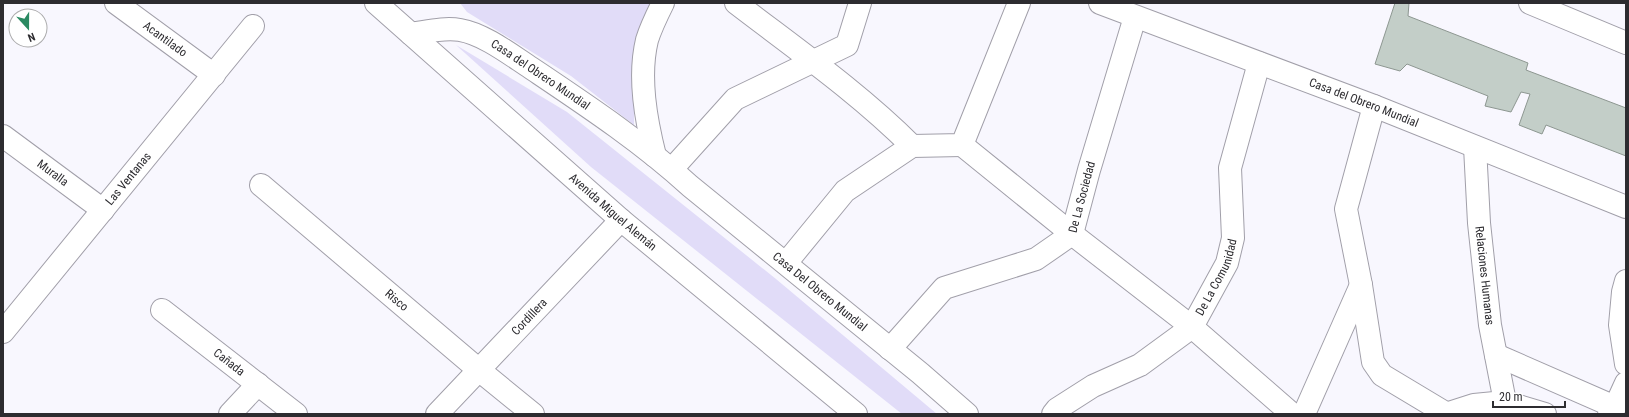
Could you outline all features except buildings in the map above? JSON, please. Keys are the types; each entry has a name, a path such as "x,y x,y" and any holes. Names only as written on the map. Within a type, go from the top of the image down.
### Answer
{"street":[{"name":"Acantilado","path":"116,3 214,75"},
{"name":"Avenida Miguel Alemán","path":"376,3 621,220 856,414"},
{"path":"663,3 647,41 644,66 644,94 649,130 663,162 735,99 848,45 860,3"},
{"path":"736,3 814,62 893,128 912,146"},
{"path":"962,145 1019,3"},
{"name":"Casa del Obrero Mundial","path":"1100,3 1374,106 1626,207"},
{"path":"1530,3 1626,43"},
{"name":"De La Sociedad","path":"890,349 944,288 1036,259 1072,234 1089,170 1135,17"},
{"name":"Las Ventanas","path":"4,329 253,26"},
{"name":"Casa del Obrero Mundial","path":"411,34 439,30 460,30 479,36 502,49 565,91 663,162"},
{"name":"De La Comunidad","path":"1053,414 1057,409 1093,386 1140,365 1192,327 1227,263 1233,238 1230,168 1260,63"},
{"path":"1374,106 1346,208 1361,285 1373,362 1382,375 1447,414 1474,405 1505,402 1545,414"},
{"name":"Muralla","path":"3,136 103,210"},
{"path":"786,263 845,191 912,146 962,145 1072,234 1192,327 1292,414"},
{"name":"Relaciones Humanas","path":"1475,147 1479,223 1490,326 1505,402"},
{"name":"Casa Del Obrero Mundial","path":"663,162 690,186 920,373 967,414"},
{"name":"Risco","path":"261,185 478,370 533,414"},
{"name":"Cordillera","path":"437,414 621,220"},
{"path":"1626,281 1623,292 1620,325 1626,364"},
{"path":"1304,414 1361,285"},
{"name":"Cañada","path":"162,310 296,414"},
{"path":"1496,355 1612,410 1626,383"},
{"path":"230,414 258,384"}],"shaded area":[{"path":"460,3 653,3 634,76 634,125 571,76 467,12"},
{"path":"456,45 567,112 776,279 937,414 902,414 591,167"}]}
